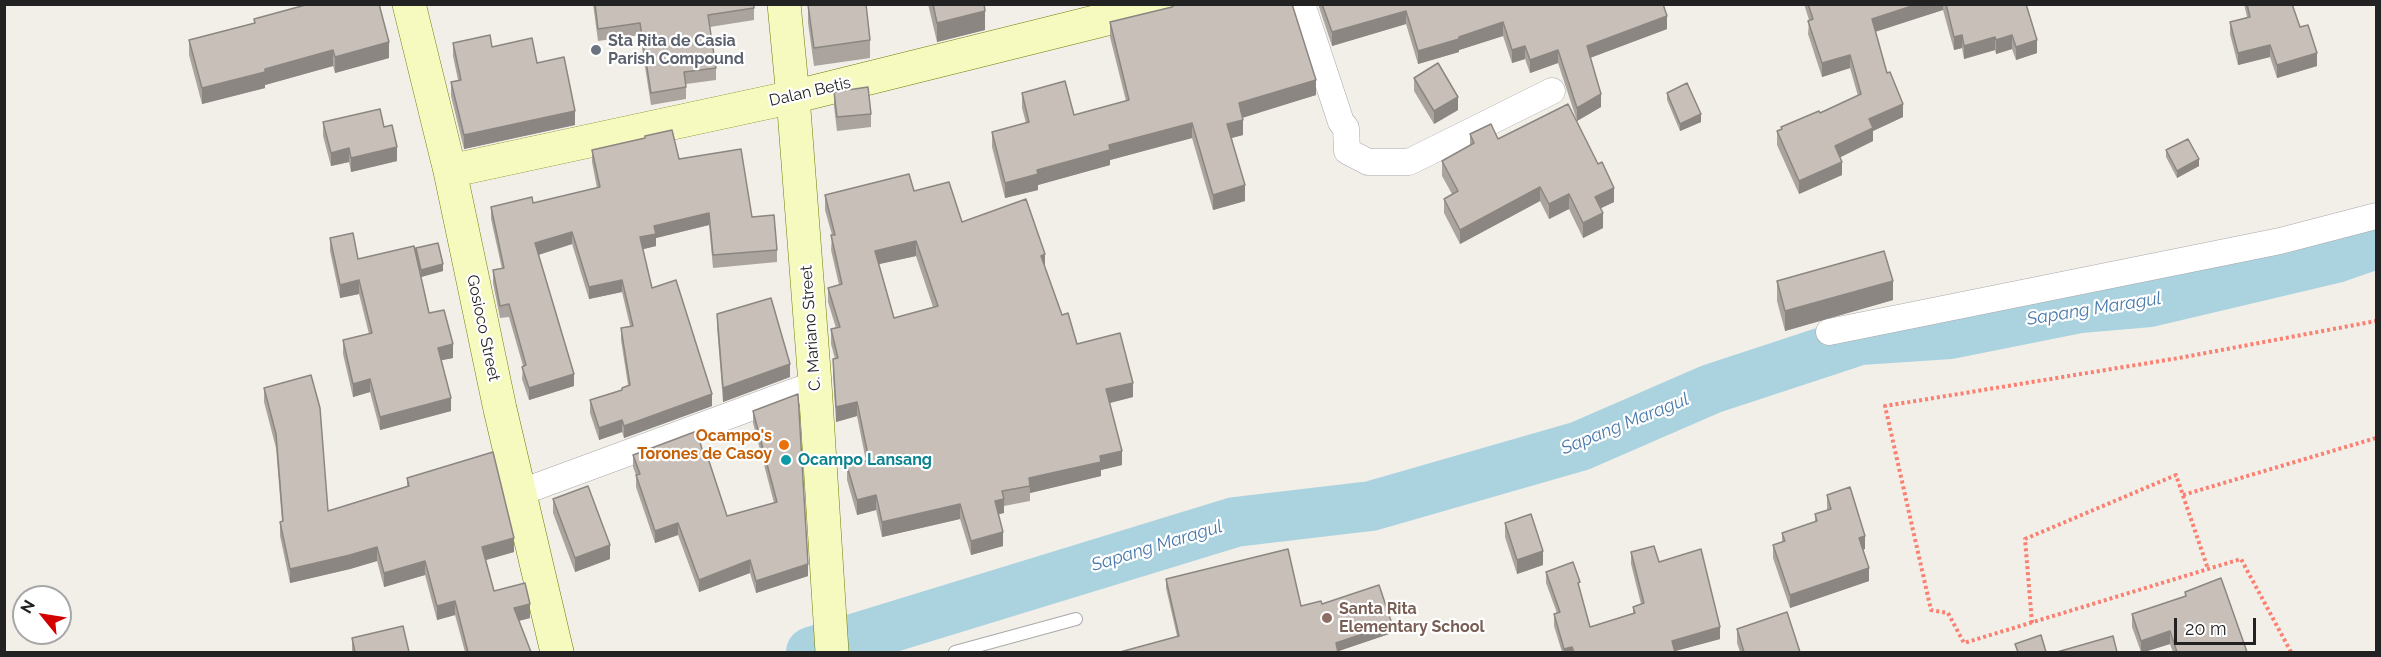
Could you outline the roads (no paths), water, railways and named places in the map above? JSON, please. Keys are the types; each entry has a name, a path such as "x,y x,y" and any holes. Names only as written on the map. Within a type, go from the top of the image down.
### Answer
{"street":[{"name":"Gosioco Street","path":"409,4 450,171 519,493 557,652"},
{"name":"C. Mariano Street","path":"784,4 815,384 832,652"},
{"name":"Dalan Betis","path":"450,171 793,97 1167,4"},
{"path":"1302,4 1341,122 1346,128 1347,151 1368,162 1409,162 1552,90"},
{"path":"1829,332 2280,241 2376,216"},
{"path":"519,493 815,384"}],"lane":[{"path":"955,652 1076,619"}],"waterway":[{"name":"Sapang Maragul","path":"811,652 1235,522 1371,506 1580,446 1711,389 1860,340 1950,334 2080,308 2150,302 2336,258 2376,244"}],"place":[{"name":"Sta Rita de Casia Parish Compound","path":"596,50"},
{"name":"Ocampo's Torones de Casoy","path":"784,445"},
{"name":"Ocampo Lansang","path":"786,460"},
{"name":"Santa Rita Elementary School","path":"1327,618"}]}
